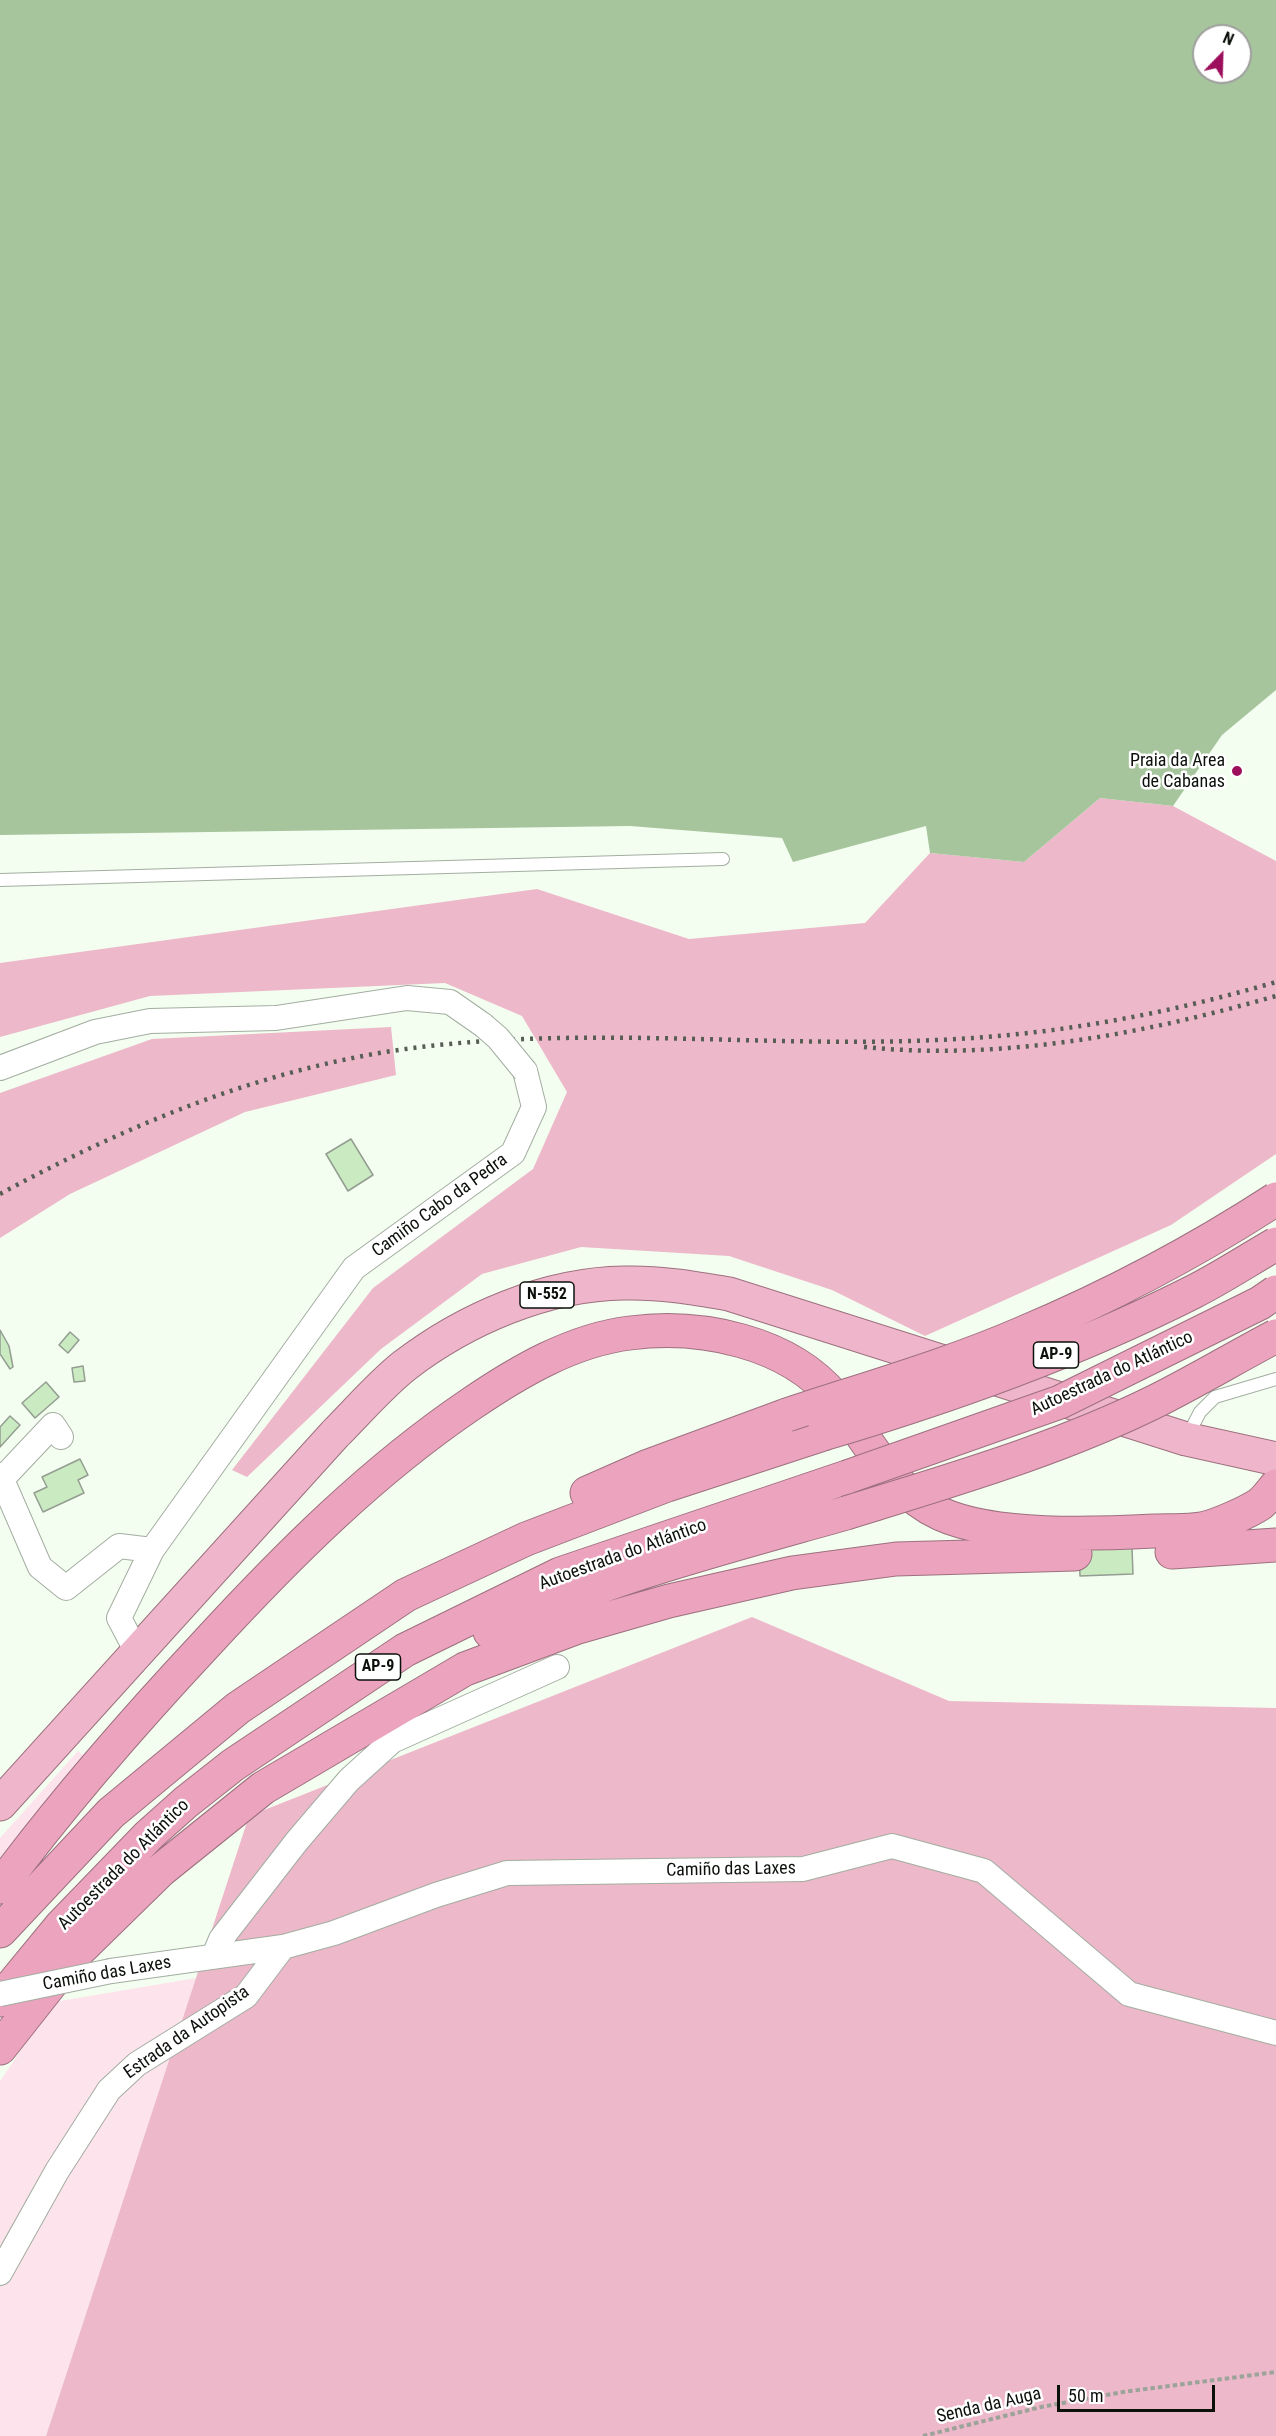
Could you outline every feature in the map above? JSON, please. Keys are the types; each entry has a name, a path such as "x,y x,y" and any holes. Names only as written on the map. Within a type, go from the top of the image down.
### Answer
{"highway":[{"path":"111,1813 166,1744 249,1678 335,1621 457,1552 646,1467 1022,1334 1116,1290 1229,1230 1276,1199"},
{"name":"AP-9","path":"0,1931 111,1813 238,1708 406,1595 526,1539 667,1485 929,1403 1047,1359 1194,1292 1276,1244"},
{"name":"N-552","path":"0,1804 335,1434 404,1366 458,1331 483,1318 560,1291 623,1283 660,1284 729,1294 768,1304 1186,1439 1276,1459"},
{"name":"Autoestrada do Atlántico","path":"0,2000 61,1926 149,1835 186,1802 233,1764 405,1650 560,1574 1060,1402 1260,1303 1276,1292"},
{"path":"0,1887 37,1837 135,1719 268,1577 341,1507 428,1434 501,1384 571,1349 599,1340 627,1333 685,1331 721,1336 778,1355 802,1369 832,1395 899,1486 940,1514 999,1530 1102,1534 1204,1529 1268,1495"},
{"path":"61,1926 119,1886 218,1795 288,1742 398,1675 505,1624 586,1592 692,1557 846,1513 1014,1460 1074,1437 1155,1401 1276,1335"},
{"path":"0,2048 72,1958 161,1870 263,1788 465,1669 575,1628 669,1601 792,1573 896,1559 977,1555 1173,1552 1276,1545"}],"street":[{"name":"Camiño Cabo da Pedra","path":"0,1068 95,1032 150,1021 276,1018 407,998 450,1002 483,1025 498,1038 525,1071 534,1107 513,1153 354,1268 152,1550 119,1618 138,1654"},
{"path":"61,1437 53,1425 1,1477 40,1568 66,1588 119,1546 152,1550"},
{"path":"214,1956 221,1939 297,1841 349,1780 392,1741 557,1667"},
{"name":"Camiño das Laxes","path":"0,1994 111,1971 282,1947 334,1933 436,1894 507,1873 803,1869 892,1846 984,1871 1129,1994 1276,2033"},
{"name":"Estrada da Autopista","path":"0,2273 57,2171 109,2090 137,2064 246,1995 282,1947"}],"lane":[{"path":"0,880 723,859"},
{"path":"1186,1439 1200,1412 1215,1397 1276,1379"}],"path":[{"name":"Senda da Auga","path":"923,2436 1041,2406 1123,2392 1276,2372"}],"shaded area":[{"path":"0,0 1276,0 1276,690 1222,735 1173,806 1100,798 1024,862 930,853 926,826 793,862 782,838 630,826 0,835"},
{"path":"1100,798 1173,806 1276,861 1276,1154 1171,1225 925,1336 832,1290 729,1256 581,1247 482,1274 381,1349 247,1477 232,1470 373,1288 533,1169 567,1092 522,1016 445,983 150,996 0,1037 0,963 537,889 689,939 865,923 930,853 1024,862"},
{"path":"391,1027 396,1075 245,1112 70,1194 0,1238 0,1093 152,1039"},
{"path":"752,1617 949,1701 1276,1708 1276,2436 46,2436 249,1816"},
{"path":"78,1751 84,1756 0,1860 0,1838"},
{"path":"196,1978 46,2436 0,2436 0,2081 54,2002"}],"building":[{"path":"351,1139 373,1175 348,1191 326,1154"},
{"path":"0,1330 9,1346 13,1367 10,1369 0,1354"},
{"path":"70,1332 79,1340 68,1353 59,1345"},
{"path":"83,1366 85,1381 74,1382 72,1368"},
{"path":"46,1382 59,1397 35,1418 22,1403"},
{"path":"10,1416 20,1425 0,1447 0,1427"},
{"path":"80,1459 88,1475 78,1480 84,1493 43,1512 34,1493 47,1487 42,1477"},
{"path":"1131,1522 1133,1574 1080,1576 1078,1524"}],"railway":[{"path":"0,1194 98,1144 200,1102 252,1084 358,1057 413,1048 483,1041 553,1038 833,1042 1012,1035 1088,1025 1164,1011 1276,982"},
{"path":"864,1047 968,1050 1072,1041 1175,1022 1276,996"}],"place":[{"name":"Praia da Area de Cabanas","path":"1237,771"}]}
